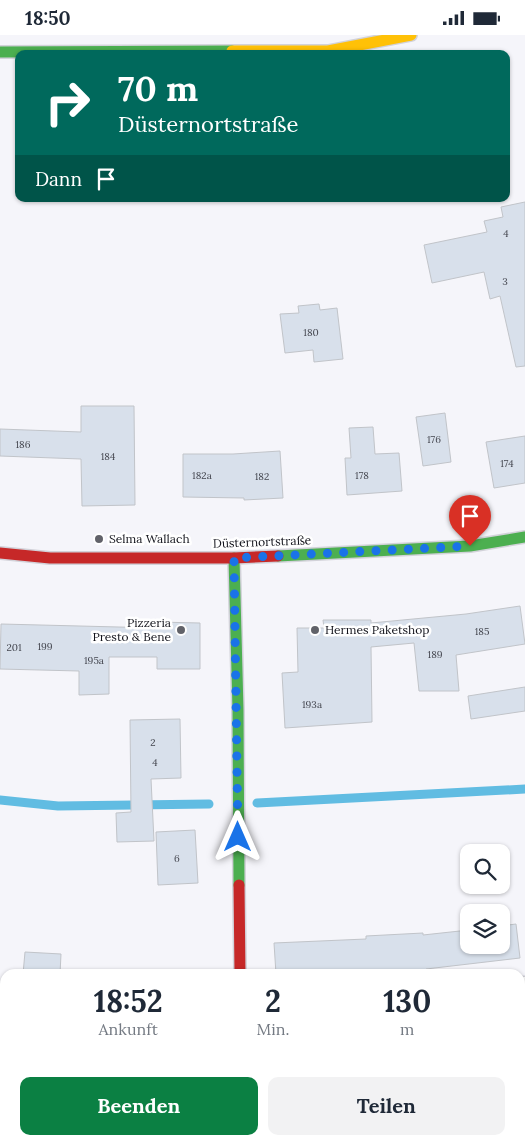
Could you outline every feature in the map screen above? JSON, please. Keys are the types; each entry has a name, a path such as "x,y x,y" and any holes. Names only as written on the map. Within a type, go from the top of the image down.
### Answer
{"street":[{"path":"333,50 411,35"},
{"path":"0,52 15,52"},
{"name":"Düsternortstraße","path":"0,553 50,558 234,558 470,546 525,537"},
{"path":"234,558 240,969"}],"building":[{"path":"525,202 525,366 516,367 500,296 490,299 484,272 432,283 424,245 487,232 484,221 503,217 501,207"},
{"path":"319,304 320,310 337,308 343,359 314,362 313,350 285,353 280,314 299,313 298,306"},
{"path":"81,406 134,406 135,505 82,506 81,459 0,456 0,429 81,432"},
{"path":"445,413 451,462 423,466 416,417"},
{"path":"373,427 375,454 399,453 402,491 347,495 345,458 351,458 349,428"},
{"path":"525,436 525,483 494,488 486,442"},
{"path":"280,451 283,498 244,500 244,498 183,497 183,454 233,454"},
{"path":"520,606 525,644 456,655 459,691 419,691 414,643 371,647 372,722 285,728 282,673 298,672 297,628 324,628 323,620 371,620 371,623 466,614"},
{"path":"157,622 200,623 200,669 157,669 157,657 109,657 109,694 79,695 79,671 0,669 1,624 158,628"},
{"path":"525,687 525,711 471,719 468,696"},
{"path":"180,719 181,778 151,779 154,841 117,842 116,813 131,812 130,720"},
{"path":"195,830 198,883 158,885 156,832"},
{"path":"516,924 520,958 426,969 276,969 274,943 366,939 366,936 423,933 423,935 460,931 460,954 510,954 510,925"},
{"path":"25,952 61,954 60,969 23,969"}],"waterway":[{"path":"257,803 525,789"},
{"path":"0,800 58,806 209,804"}],"traffic: fast":[{"path":"0,52 15,52"},
{"path":"278,556 470,546 525,537"},
{"path":"234,558 238,710 239,885"}],"traffic: slow":[{"path":"333,50 411,35"}],"traffic: jam":[{"path":"0,553 50,558 234,558 278,556"},
{"path":"239,885 240,969"}],"place":[{"name":"Selma Wallach","path":"99,539"},
{"name":"Pizzeria Presto & Bene","path":"181,630"},
{"name":"Hermes Paketshop","path":"315,630"}],"route":[{"path":"238,837 238,710 234,558 470,546"}]}
